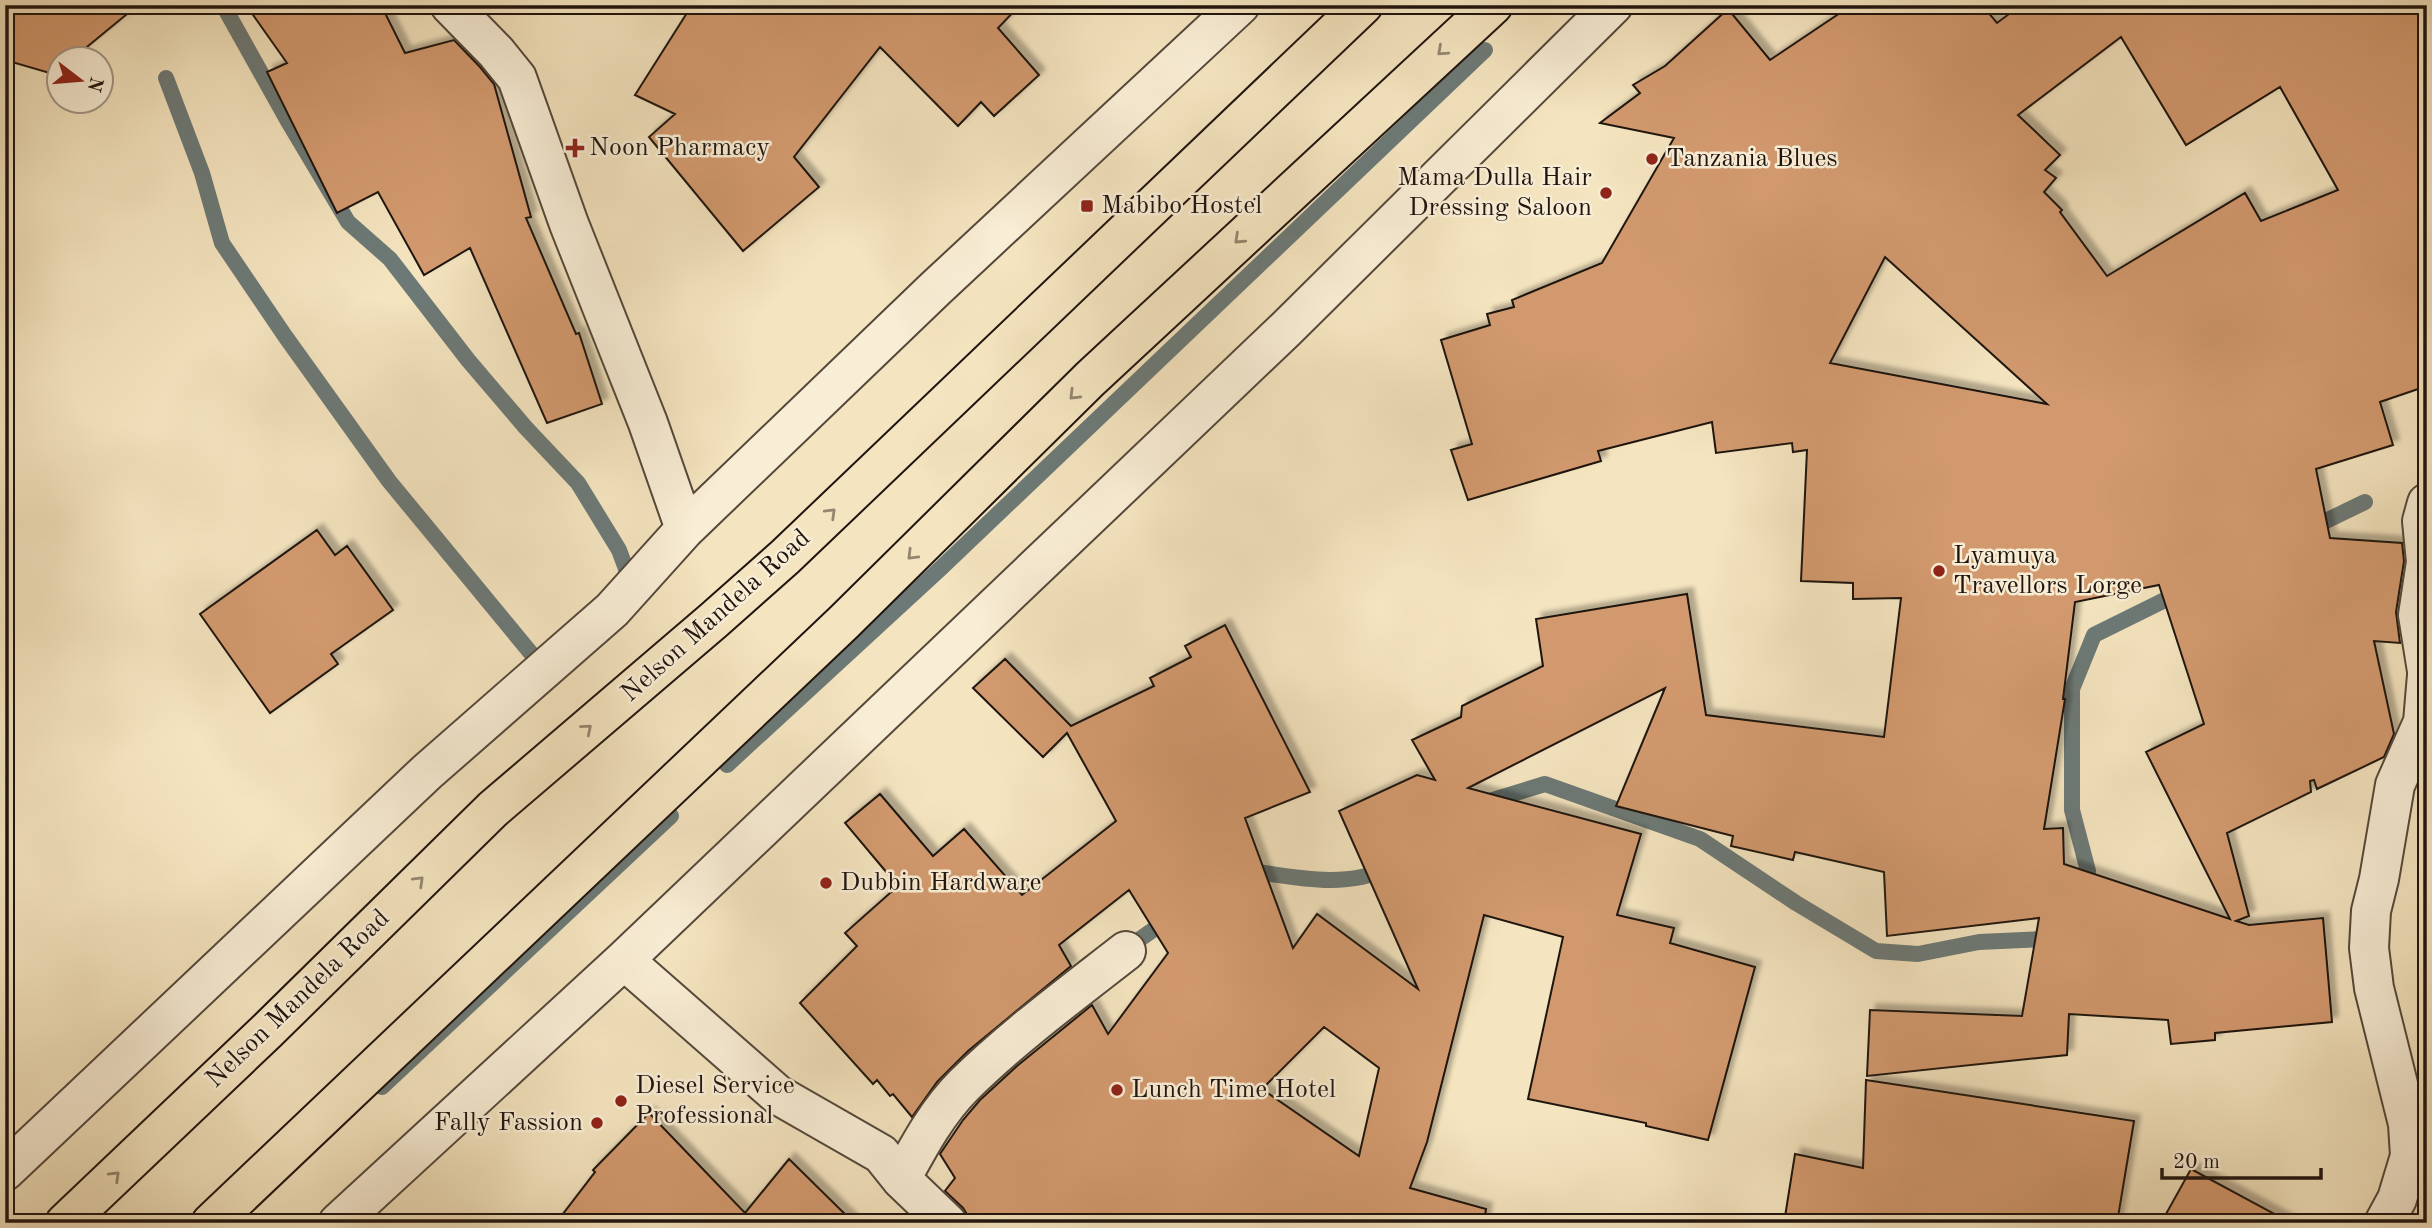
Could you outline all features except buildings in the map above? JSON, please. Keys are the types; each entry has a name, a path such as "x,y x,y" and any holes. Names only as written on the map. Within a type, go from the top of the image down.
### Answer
{"main road":[{"name":"Nelson Mandela Road","path":"65,1223 267,1031 493,809 785,557 1363,5"},
{"path":"211,1223 844,622 1090,379 1493,5"}],"street":[{"path":"450,5 496,51 517,78 569,224 648,423 685,529"},
{"path":"5,1171 427,772 612,610 685,529 936,288 1240,5"},
{"path":"338,1223 624,960 1286,329 1613,5"},
{"path":"2384,1223 2398,1199 2417,1119 2374,988 2369,948 2371,911 2395,785 2423,722 2427,673 2418,615 2427,562 2422,521 2427,503"},
{"path":"901,1179 934,1122 963,1087 1035,1023 1126,951"},
{"path":"624,960 778,1095 881,1154 901,1179 947,1223"}],"waterway":[{"path":"223,5 348,222 390,259 468,360 578,483 619,550 632,585"},
{"path":"727,765 941,568 1485,50"},
{"path":"166,78 202,173 222,243 389,481 544,669"},
{"path":"2307,530 2365,502"},
{"path":"2078,889 2088,871 2072,810 2072,689 2094,635 2183,591"},
{"path":"1483,803 1545,784 1700,839 1796,903 1876,951 1918,954 1979,942 2045,939 2051,932"},
{"path":"382,1087 671,816"},
{"path":"1244,870 1335,880 1371,875 1387,868"},
{"path":"1123,951 1170,918"}],"place":[{"name":"Noon Pharmacy","path":"575,148"},
{"name":"Tanzania Blues","path":"1652,159"},
{"name":"Mama Dulla Hair Dressing Saloon","path":"1606,193"},
{"name":"Mabibo Hostel","path":"1087,206"},
{"name":"Lyamuya Travellors Lorge","path":"1939,571"},
{"name":"Dubbin Hardware","path":"826,883"},
{"name":"Lunch Time Hotel","path":"1117,1090"},
{"name":"Diesel Service Professional","path":"621,1101"},
{"name":"Fally Fassion","path":"597,1123"}]}
